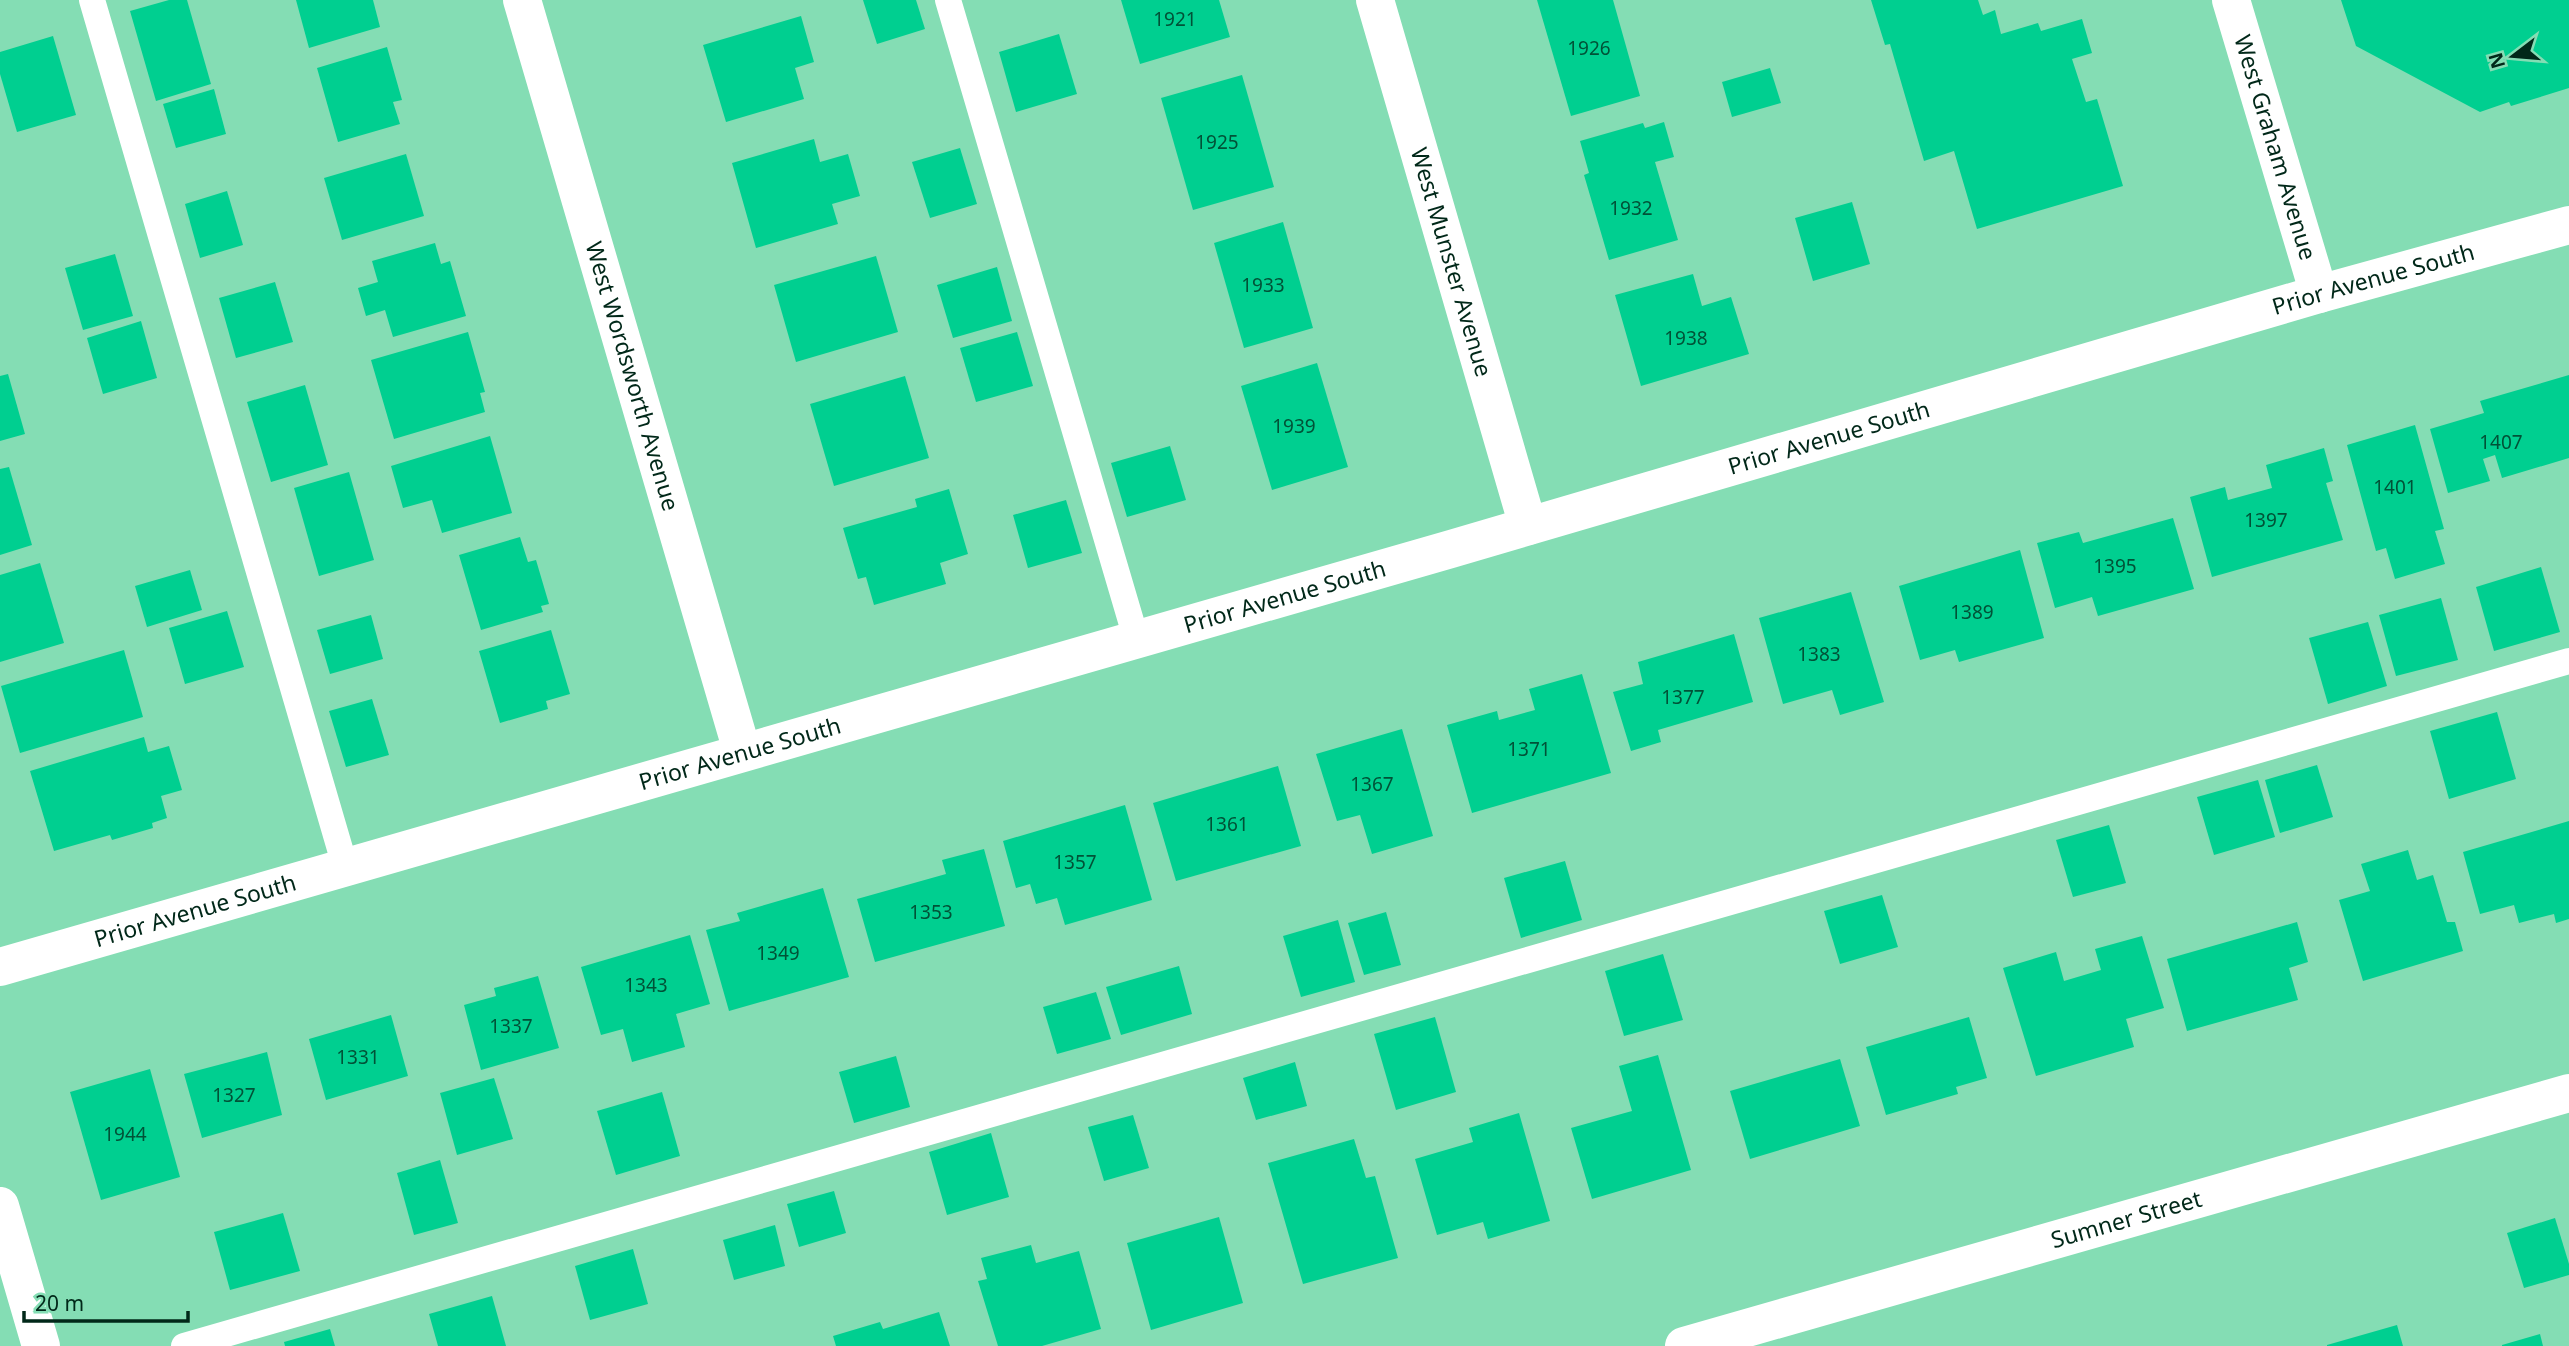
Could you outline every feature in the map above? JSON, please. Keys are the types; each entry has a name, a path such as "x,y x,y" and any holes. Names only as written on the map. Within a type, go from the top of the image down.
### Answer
{"street":[{"name":"West Wordsworth Avenue","path":"523,0 742,751"},
{"name":"West Munster Avenue","path":"1375,0 1528,526"},
{"name":"West Graham Avenue","path":"2231,0 2319,295"},
{"name":"Prior Avenue South","path":"0,967 2319,295 2569,225"},
{"name":"Sumner Street","path":"1684,1346 2569,1093"},
{"path":"0,1206 41,1346"}],"lane":[{"path":"92,0 345,866"},
{"path":"948,0 1136,639"},
{"path":"184,1346 2569,661"}],"building":[{"path":"169,0 187,0 211,84 156,101 130,11"},
{"path":"296,0 373,0 380,27 309,48"},
{"path":"863,0 916,0 925,29 877,44"},
{"path":"1121,0 1219,0 1230,37 1140,64"},
{"path":"1537,0 1613,0 1640,96 1571,116"},
{"path":"1871,0 1978,0 1983,15 1995,10 2001,34 2038,23 2041,31 2082,19 2092,53 2072,59 2086,102 2097,99 2123,186 1977,229 1954,151 1924,161 1890,44 1885,45"},
{"path":"2341,0 2569,0 2569,88 2511,106 2509,102 2480,112 2356,46"},
{"path":"801,16 814,62 795,68 804,99 726,122 703,45"},
{"path":"1059,34 1077,94 1016,112 999,52"},
{"path":"53,36 76,115 17,132 0,74 0,52"},
{"path":"387,47 402,100 393,102 400,124 338,142 317,68"},
{"path":"1770,68 1781,103 1732,117 1722,82"},
{"path":"1242,75 1274,187 1193,210 1161,98"},
{"path":"214,89 226,134 176,148 163,104"},
{"path":"1664,122 1674,157 1655,162 1678,240 1609,260 1584,175 1589,173 1580,141 1643,123 1645,128"},
{"path":"814,139 820,162 848,154 860,196 832,204 838,224 756,248 732,163"},
{"path":"960,148 977,204 930,218 912,162"},
{"path":"406,154 424,216 342,240 324,178"},
{"path":"227,191 243,245 200,258 185,204"},
{"path":"1852,202 1870,264 1813,281 1795,218"},
{"path":"1283,222 1313,328 1244,348 1214,243"},
{"path":"435,243 441,264 450,261 466,316 393,337 385,310 366,316 358,288 378,282 372,261"},
{"path":"115,254 133,316 83,330 65,268"},
{"path":"876,256 898,332 796,362 774,285"},
{"path":"997,267 1012,321 953,338 937,285"},
{"path":"1693,274 1702,306 1731,297 1749,354 1641,386 1615,295"},
{"path":"275,282 293,342 236,358 219,298"},
{"path":"141,321 157,378 103,394 87,338"},
{"path":"468,332 485,392 480,393 485,412 394,439 371,360"},
{"path":"1017,332 1033,386 976,402 960,348"},
{"path":"1317,363 1348,467 1272,490 1241,386"},
{"path":"8,374 25,434 0,441 0,376"},
{"path":"2569,375 2569,458 2502,478 2495,455 2483,459 2490,481 2448,493 2430,429 2484,413 2480,401"},
{"path":"905,376 929,458 834,486 810,404"},
{"path":"305,385 328,465 271,482 247,402"},
{"path":"2415,425 2444,529 2435,531 2445,564 2395,579 2386,548 2376,551 2347,445"},
{"path":"490,436 512,513 442,533 432,500 403,508 391,466"},
{"path":"1170,446 1186,500 1127,517 1111,463"},
{"path":"2324,448 2333,481 2326,483 2343,540 2212,577 2190,497 2225,487 2228,500 2272,488 2266,465"},
{"path":"9,467 32,545 0,555 0,469"},
{"path":"349,472 374,560 319,576 294,488"},
{"path":"949,489 968,554 940,563 946,584 874,605 866,577 858,579 843,528 917,507 915,499"},
{"path":"1066,500 1082,553 1028,568 1013,515"},
{"path":"2173,518 2194,589 2098,616 2092,597 2055,608 2037,543 2079,532 2083,543"},
{"path":"520,537 528,562 536,560 549,604 541,606 543,612 481,630 459,555"},
{"path":"2020,550 2044,638 1959,662 1955,650 1920,660 1899,586"},
{"path":"40,563 64,643 0,662 0,575"},
{"path":"2541,567 2560,632 2494,651 2476,587"},
{"path":"190,570 202,610 147,627 135,586"},
{"path":"1851,592 1884,702 1840,715 1832,690 1783,704 1759,618"},
{"path":"2441,598 2458,660 2396,676 2379,615"},
{"path":"227,611 244,667 185,684 169,628"},
{"path":"371,615 383,659 330,674 317,630"},
{"path":"2368,622 2387,686 2328,704 2309,638"},
{"path":"551,630 570,694 546,701 548,709 500,723 479,651"},
{"path":"1734,634 1753,702 1658,730 1661,742 1631,751 1613,692 1643,684 1638,662"},
{"path":"124,650 143,717 20,753 1,686"},
{"path":"1582,674 1611,773 1472,813 1447,725 1497,711 1499,720 1535,710 1529,689"},
{"path":"372,699 389,755 346,767 329,711"},
{"path":"2497,712 2516,779 2449,799 2430,731"},
{"path":"1402,729 1433,836 1372,854 1360,815 1337,821 1316,754"},
{"path":"144,737 148,752 169,746 182,790 161,796 167,818 152,823 153,828 112,840 110,835 54,851 30,771"},
{"path":"2317,765 2333,817 2280,833 2265,780"},
{"path":"1278,766 1301,846 1176,881 1153,803"},
{"path":"2258,780 2275,837 2214,855 2197,797"},
{"path":"1125,805 1152,900 1065,925 1057,898 1036,904 1030,884 1016,888 1003,841"},
{"path":"2569,821 2569,919 2556,923 2554,914 2519,923 2514,905 2480,914 2463,852"},
{"path":"2109,825 2126,883 2073,897 2056,840"},
{"path":"984,849 1005,926 875,962 857,899 946,874 942,860"},
{"path":"2408,850 2417,880 2433,875 2447,922 2455,922 2463,951 2363,981 2339,900 2370,891 2361,864"},
{"path":"1565,861 1582,920 1521,938 1504,878"},
{"path":"823,888 849,977 729,1011 706,930 740,921 737,913"},
{"path":"1882,895 1898,947 1840,964 1824,911"},
{"path":"1386,912 1401,965 1364,975 1348,923"},
{"path":"1338,920 1355,982 1301,997 1283,936"},
{"path":"2297,922 2308,962 2289,968 2298,1000 2187,1031 2167,959"},
{"path":"690,935 710,1004 676,1014 685,1047 632,1062 623,1029 601,1035 581,967"},
{"path":"2142,936 2164,1008 2126,1019 2134,1047 2036,1076 2003,968 2056,952 2064,981 2101,970 2095,949"},
{"path":"1663,954 1683,1020 1624,1036 1605,971"},
{"path":"1179,966 1192,1014 1121,1035 1106,987"},
{"path":"538,976 559,1048 481,1070 464,1005 496,996 494,988"},
{"path":"1096,992 1111,1039 1057,1054 1043,1007"},
{"path":"391,1015 408,1076 326,1100 309,1039"},
{"path":"1435,1017 1456,1092 1396,1110 1374,1034"},
{"path":"1969,1017 1987,1078 1956,1087 1958,1094 1886,1115 1866,1047"},
{"path":"267,1052 282,1115 202,1138 184,1074"},
{"path":"1658,1055 1691,1170 1592,1199 1571,1128 1632,1111 1619,1066"},
{"path":"896,1056 910,1107 854,1123 839,1072"},
{"path":"1840,1059 1860,1126 1750,1159 1730,1091"},
{"path":"1295,1062 1307,1106 1256,1120 1243,1078"},
{"path":"150,1069 180,1177 101,1200 70,1092"},
{"path":"494,1078 513,1139 457,1155 440,1093"},
{"path":"662,1092 680,1156 616,1175 597,1111"},
{"path":"1519,1113 1550,1221 1488,1239 1483,1222 1437,1235 1415,1159 1473,1142 1469,1128"},
{"path":"1133,1115 1149,1168 1104,1181 1088,1127"},
{"path":"991,1133 1009,1197 947,1215 929,1152"},
{"path":"1354,1139 1366,1178 1375,1176 1398,1258 1303,1284 1268,1163"},
{"path":"440,1160 458,1223 414,1235 397,1173"},
{"path":"834,1191 846,1233 799,1247 787,1204"},
{"path":"283,1213 300,1271 230,1290 214,1232"},
{"path":"1219,1217 1243,1303 1151,1330 1127,1243"},
{"path":"2555,1218 2569,1264 2569,1275 2524,1288 2507,1233"},
{"path":"775,1225 785,1266 734,1280 723,1240"},
{"path":"1031,1245 1036,1263 1079,1251 1101,1329 1042,1346 998,1346 978,1281 987,1279 981,1258"},
{"path":"633,1249 648,1304 590,1320 575,1266"},
{"path":"492,1296 506,1346 438,1346 429,1314"},
{"path":"939,1312 950,1346 836,1346 833,1336 880,1322 883,1329"},
{"path":"2397,1325 2403,1346 2327,1346 2327,1345"},
{"path":"330,1329 335,1346 285,1346 284,1342"},
{"path":"2540,1334 2543,1346 2502,1346 2502,1345"}]}
